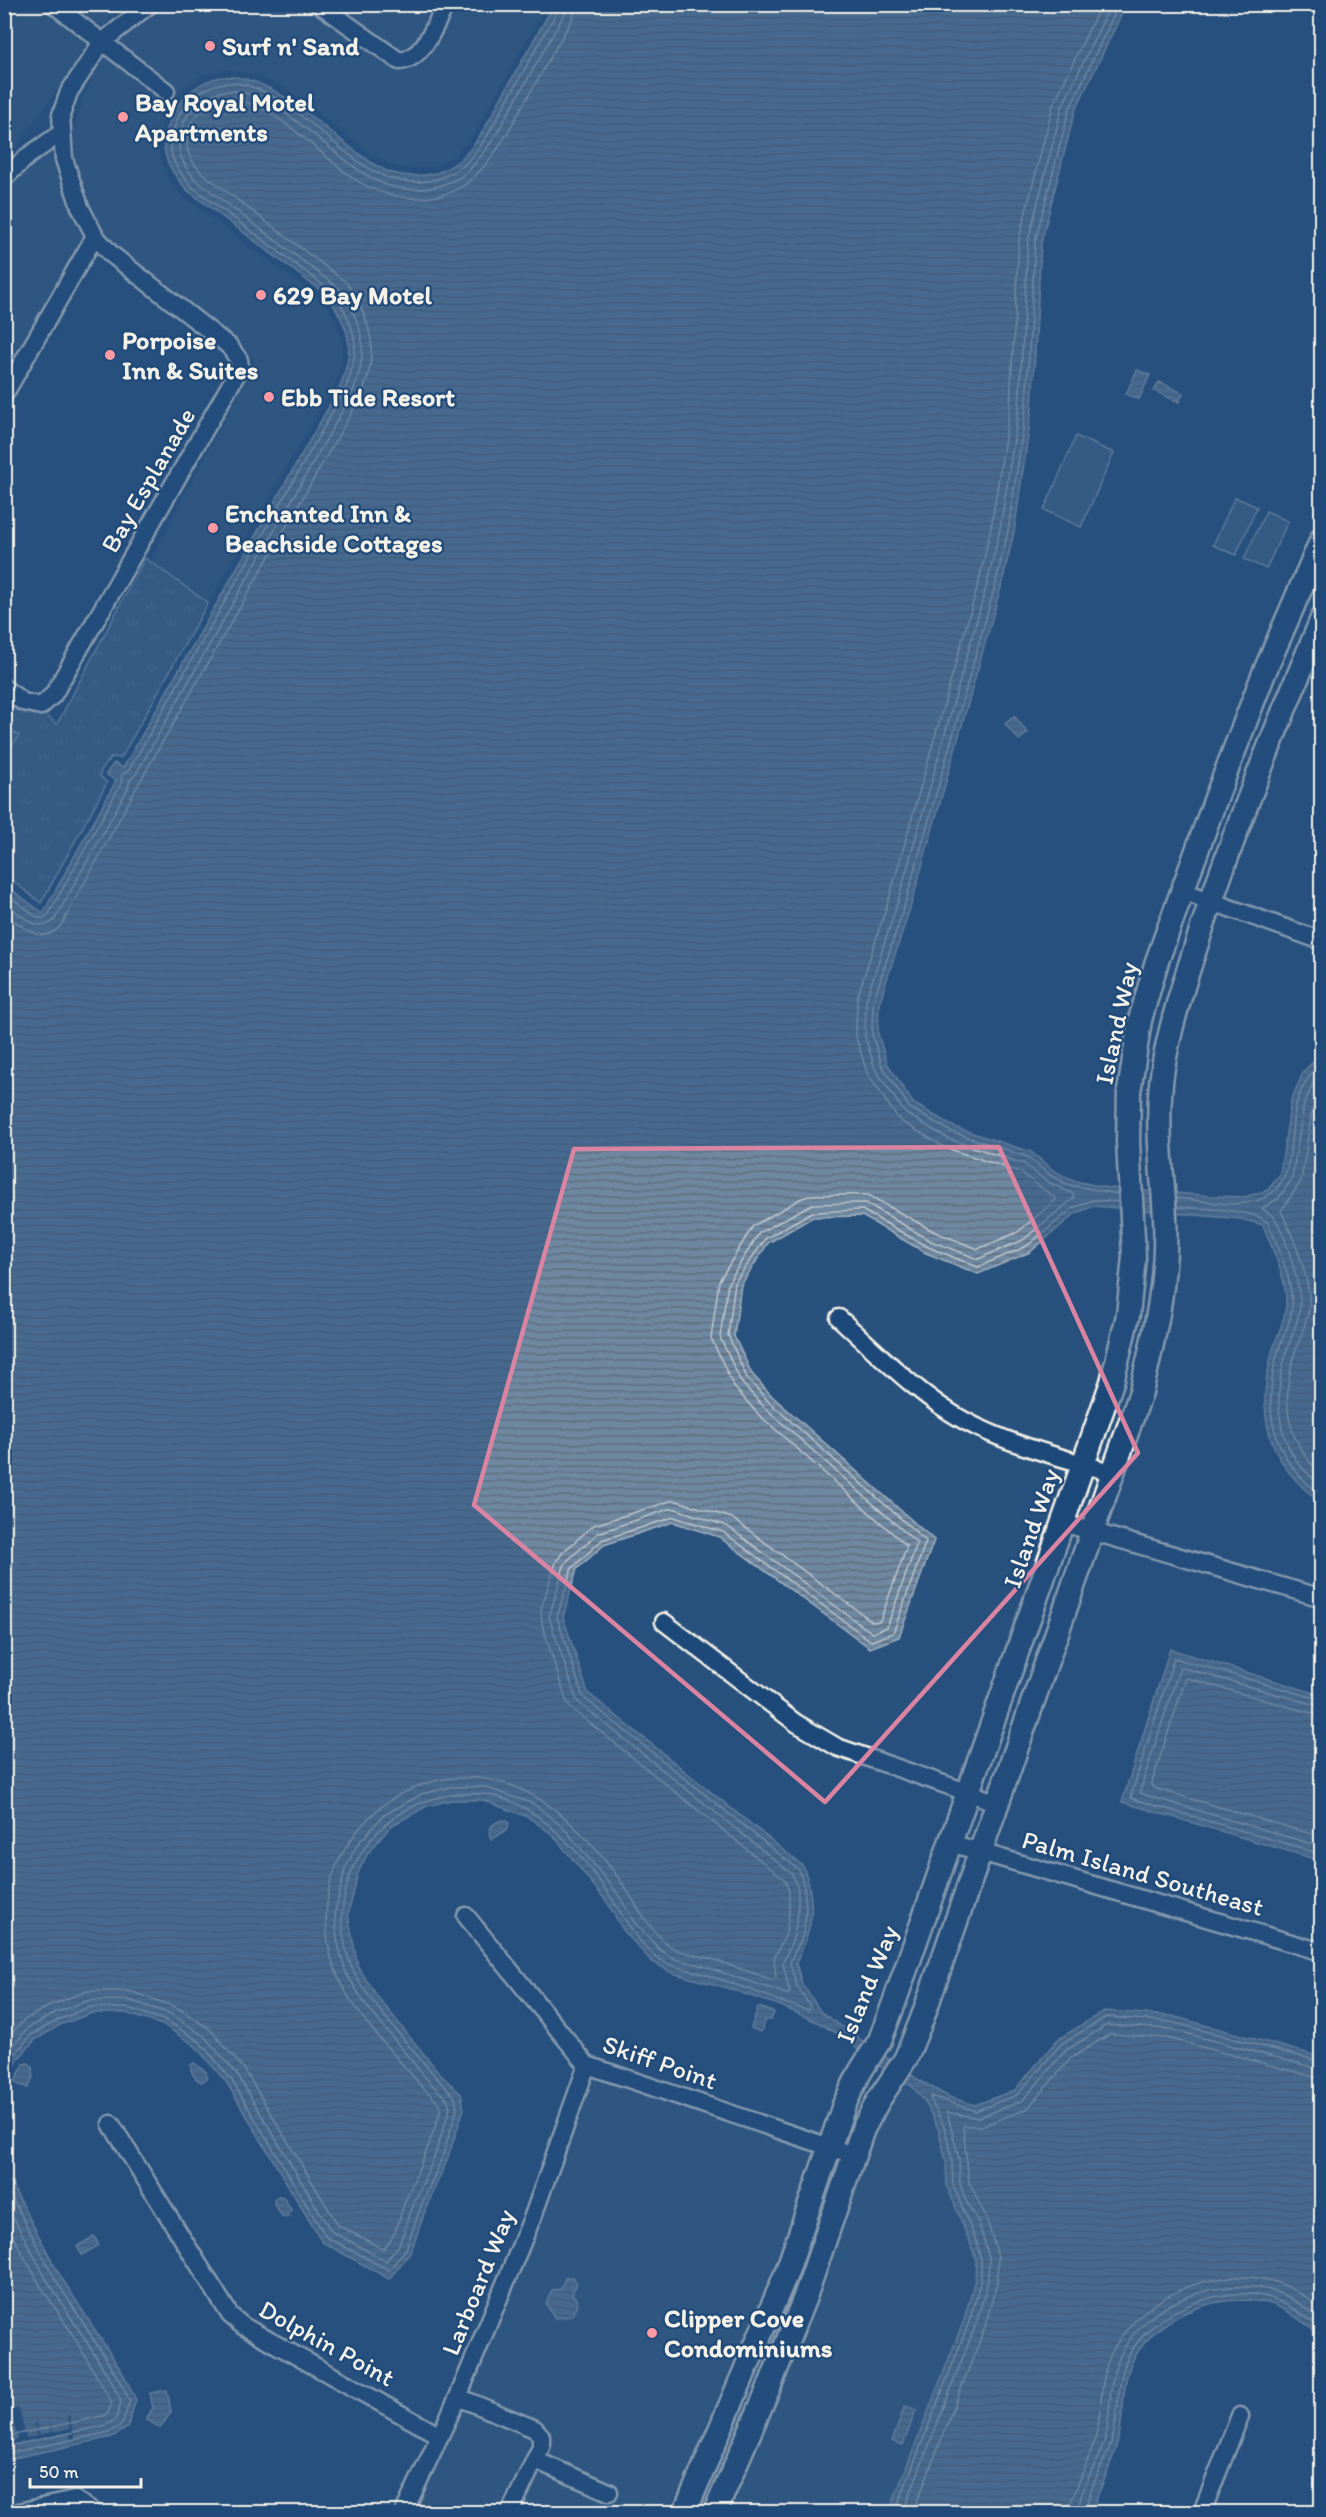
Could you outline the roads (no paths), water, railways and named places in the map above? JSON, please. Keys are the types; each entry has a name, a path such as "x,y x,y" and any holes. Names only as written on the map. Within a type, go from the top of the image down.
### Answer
{"street":[{"path":"53,4 166,91"},
{"path":"102,42 130,4"},
{"name":"Bay Esplanade","path":"4,688 23,702 41,705 53,695 240,368 239,360 230,346 130,271 95,236 80,207 64,159 61,116 69,92 102,42 150,4"},
{"path":"319,4 399,61 414,57 421,49 446,4"},
{"path":"4,178 28,156 61,133"},
{"path":"4,395 95,236"},
{"name":"Island Way","path":"685,2512 786,2274 844,2105 879,2040 969,1792 1112,1382 1128,1315 1134,1257 1128,1141 1128,1092 1133,1054 1157,961 1182,891 1264,673 1322,539"},
{"path":"699,2483 719,2504 805,2297 863,2129 906,2058 998,1803 1141,1392 1157,1327 1163,1282 1165,1217 1158,1107 1163,1067 1176,1009 1210,903 1245,807 1322,619"},
{"path":"1182,891 1210,903 1322,941"},
{"path":"839,1318 928,1396 963,1419 1000,1436 1113,1473"},
{"path":"1063,1523 1322,1598"},
{"path":"664,1622 796,1723 837,1747 998,1803"},
{"name":"Palm Island Southeast","path":"950,1843 1322,1952"},
{"name":"Skiff Point","path":"466,1916 587,2065 853,2155"},
{"name":"Larboard Way","path":"404,2512 458,2397 533,2216 587,2065"},
{"name":"Dolphin Point","path":"111,2124 230,2314 243,2326 440,2436"},
{"path":"458,2397 535,2429 541,2436 541,2447 510,2512"},
{"path":"1202,2512 1240,2416"},
{"path":"535,2460 609,2492"},
{"path":"18,2512 75,2500 92,2510 91,2512"}],"water":[{"path":"554,5 1126,5 1075,111 1041,243 1032,408 1014,532 1001,587 911,905 879,1004 878,1034 887,1063 913,1103 954,1127 1031,1152 1053,1170 1071,1180 1108,1188 1213,1196 1245,1197 1268,1190 1280,1174 1291,1100 1304,1071 1321,1054 1321,1502 1289,1472 1278,1455 1270,1436 1266,1417 1267,1375 1284,1316 1286,1294 1282,1274 1263,1225 1241,1219 1094,1206 1076,1213 1030,1252 978,1274 926,1253 862,1216 813,1217 768,1243 741,1285 734,1336 752,1374 773,1397 934,1540 899,1637 870,1648 719,1537 673,1522 604,1545 577,1569 563,1617 588,1693 803,1866 810,1892 811,1915 806,1939 796,1963 802,1984 821,2012 919,2080 949,2097 975,2105 1015,2090 1057,2040 1104,2011 1172,2016 1321,2057 1321,2336 1279,2307 1244,2300 1206,2305 1170,2321 1154,2333 1141,2347 1131,2364 1126,2382 1118,2440 1091,2512 889,2512 964,2320 975,2279 976,2260 947,2186 946,2162 939,2131 926,2103 912,2086 862,2055 850,2041 819,2023 781,2006 672,1973 651,1961 623,1930 607,1902 553,1835 528,1817 483,1800 452,1800 427,1806 391,1826 368,1853 358,1873 348,1915 358,1967 377,1996 409,2036 441,2075 461,2094 464,2109 411,2252 389,2279 322,2242 227,2083 195,2046 165,2026 126,2013 92,2013 60,2025 35,2040 18,2059 5,2088 5,885 43,913 116,781 106,774 114,763 123,768 340,387 349,350 346,331 329,297 182,184 173,172 165,152 167,130 172,115 180,103 198,86 221,77 246,79 271,89 296,105 367,159 387,171 411,176 436,173 460,160 478,139"},
{"path":"1137,370 1150,375 1139,399 1126,394"},
{"path":"1159,382 1183,393 1179,402 1154,391"},
{"path":"1014,716 1028,733 1019,740 1005,724"},
{"path":"1170,1649 1321,1695 1321,1861 1122,1802"},
{"path":"505,1820 509,1823 508,1829 491,1840 489,1832 491,1827"},
{"path":"758,2007 774,2012 771,2020 765,2020 761,2032 751,2028"},
{"path":"29,2063 33,2067 33,2077 28,2088 15,2081 24,2064"},
{"path":"194,2063 206,2072 207,2078 202,2082 197,2080 192,2073 191,2065"},
{"path":"4,2170 59,2274 124,2375 136,2400 127,2428 112,2437 5,2460"},
{"path":"278,2196 283,2197 291,2209 288,2217 282,2216 274,2204 274,2199"},
{"path":"94,2236 99,2245 82,2255 77,2247"},
{"path":"572,2277 577,2283 572,2294 578,2301 572,2316 555,2318 546,2304 552,2290 561,2289 565,2278"},
{"path":"167,2390 171,2412 160,2428 146,2419 153,2408 150,2393"},
{"path":"905,2406 916,2410 903,2445 892,2441"}],"place":[{"name":"Surf n' Sand","path":"210,46"},
{"name":"Bay Royal Motel Apartments","path":"123,117"},
{"name":"629 Bay Motel","path":"261,295"},
{"name":"Porpoise Inn & Suites","path":"110,355"},
{"name":"Ebb Tide Resort","path":"269,397"},
{"name":"Enchanted Inn & Beachside Cottages","path":"213,528"},
{"name":"Clipper Cove Condominiums","path":"652,2333"}]}
